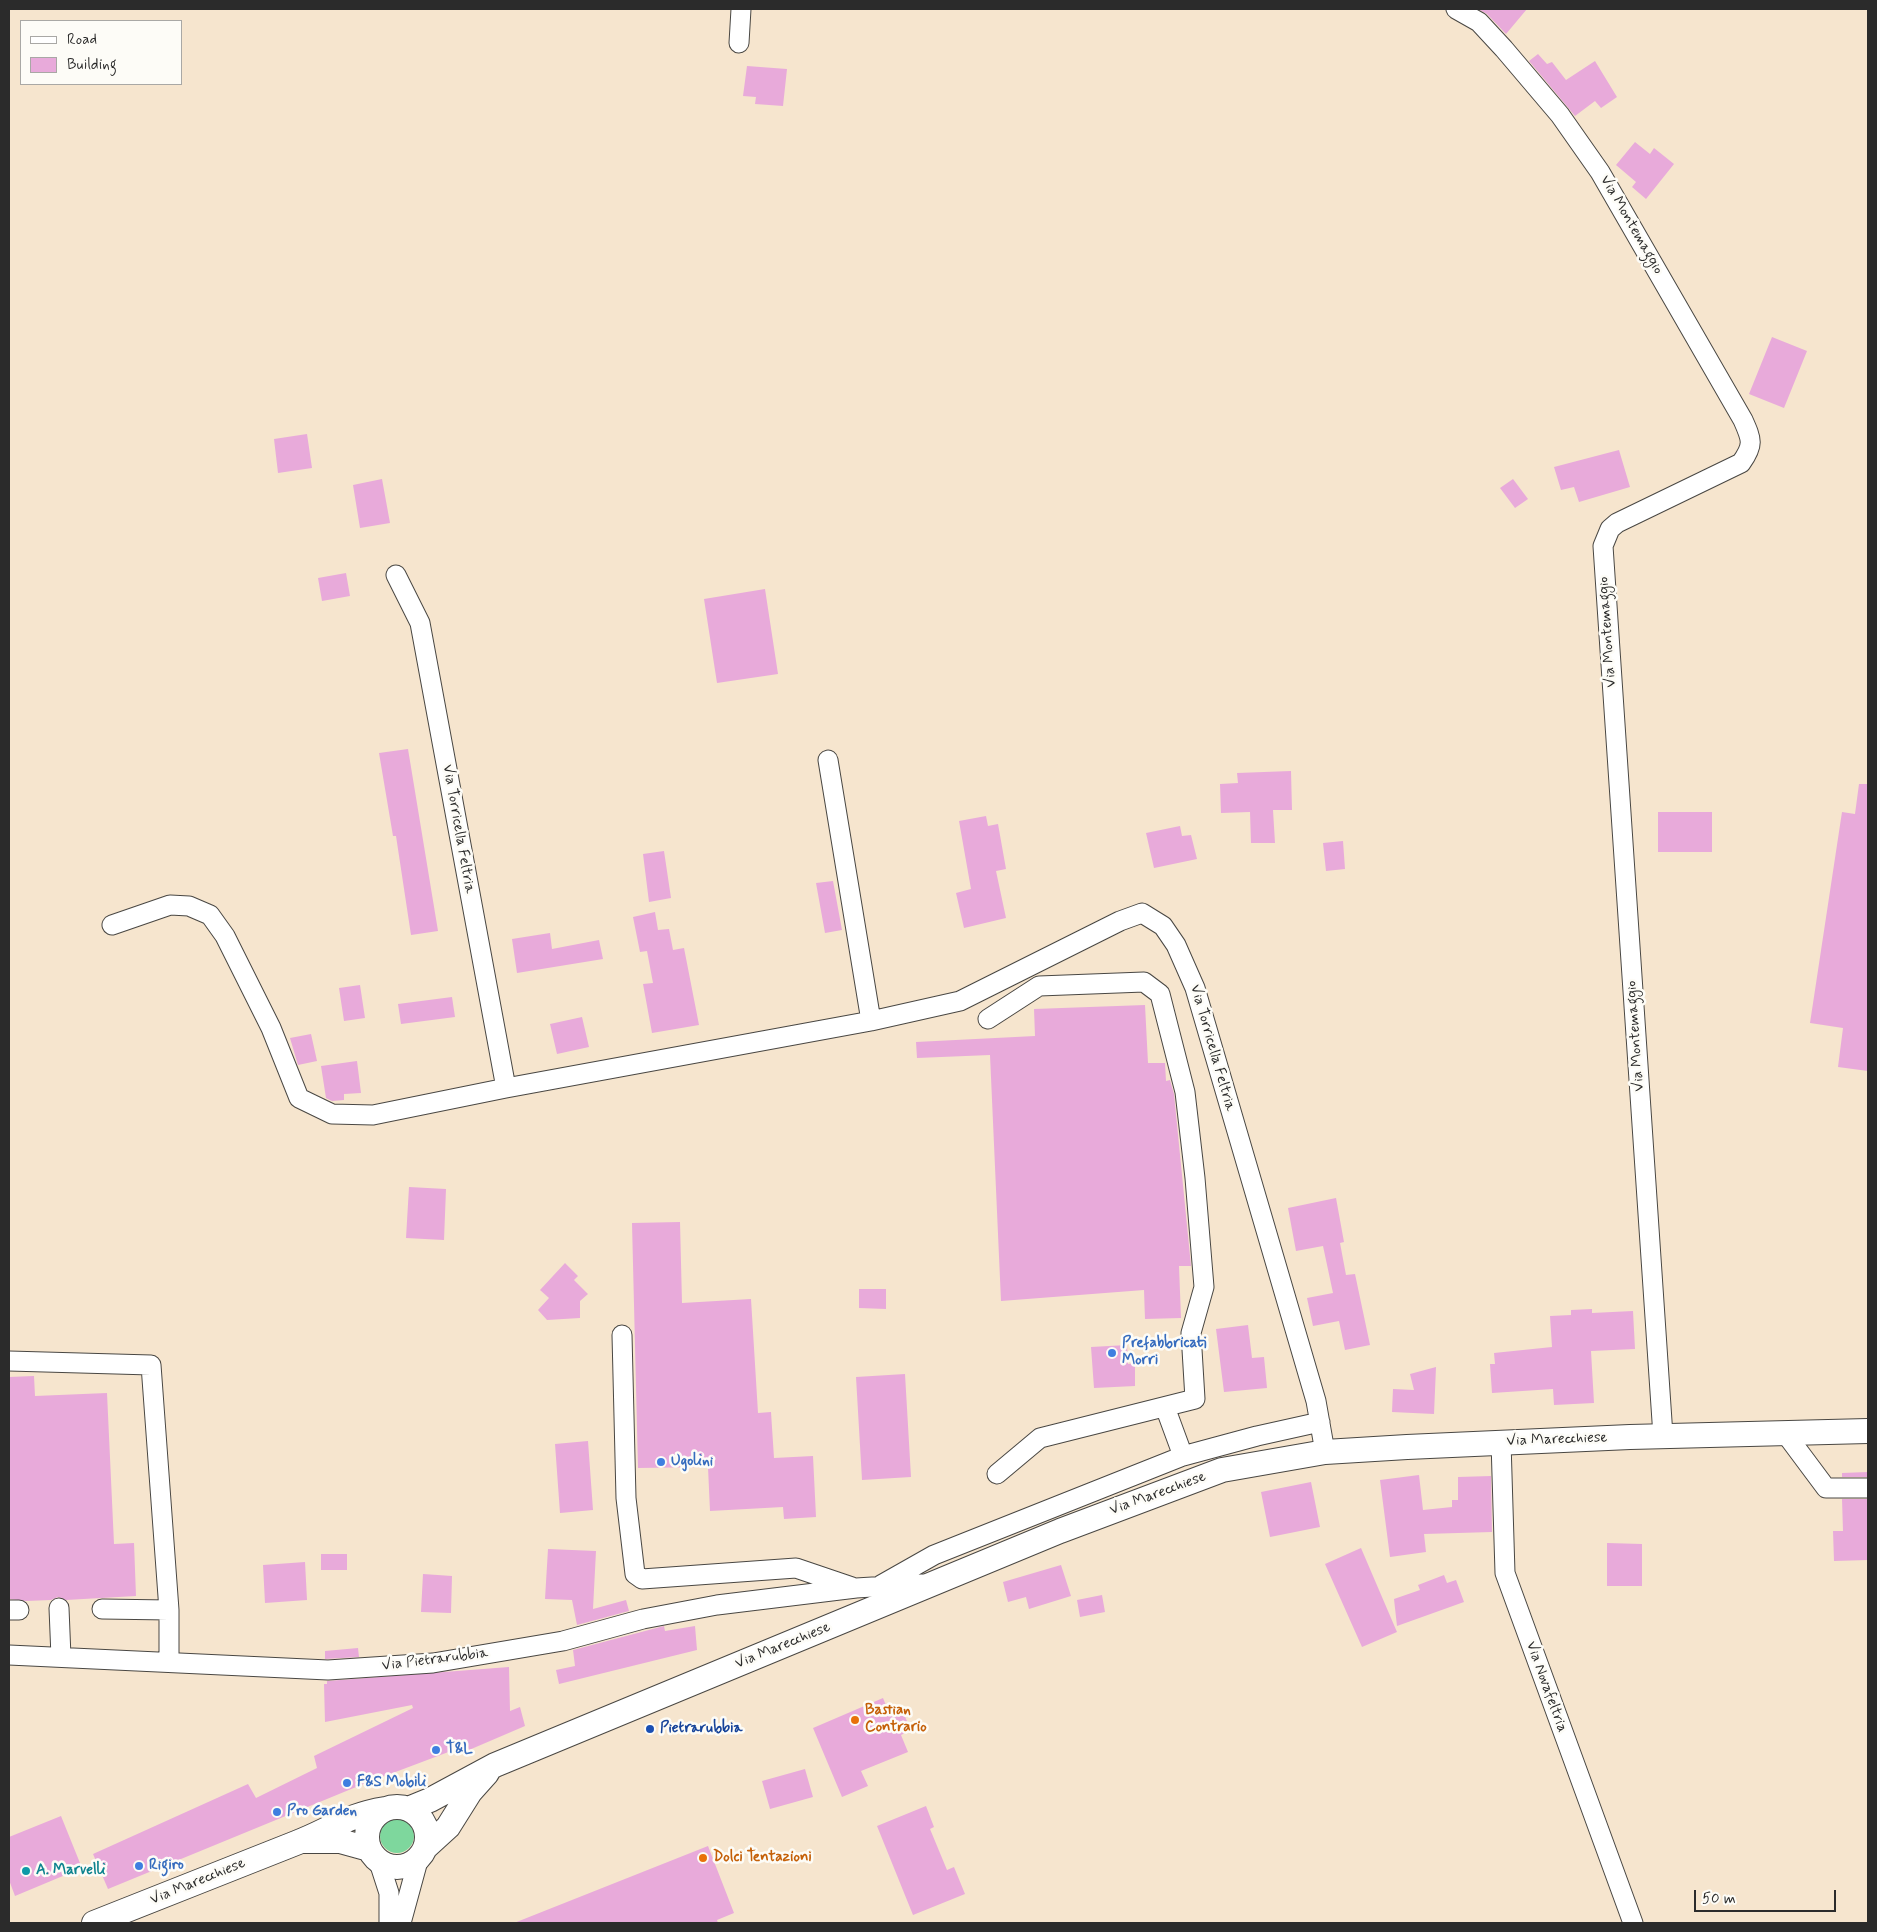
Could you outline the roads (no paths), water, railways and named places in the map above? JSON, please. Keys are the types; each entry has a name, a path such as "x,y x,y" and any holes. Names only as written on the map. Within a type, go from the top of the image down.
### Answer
{"main road":[{"name":"Via Marecchiese","path":"94,1923 302,1841 336,1823 362,1813 400,1807 408,1809 430,1800 495,1765 1060,1531 1222,1470 1325,1452 1501,1442 1868,1431"},
{"name":"Via Marecchiese","path":"302,1841 340,1842 374,1855 393,1867 402,1866 422,1853 448,1827 470,1792 495,1765"},
{"path":"374,1855 367,1830 377,1814 385,1809"},
{"path":"408,1809 416,1813 426,1829 422,1853"}],"street":[{"path":"739,43 741,9"},
{"name":"Via Montemaggio","path":"1456,9 1479,22 1504,49 1560,115 1600,172 1739,412 1750,436 1751,449 1741,463 1617,523 1610,529 1603,546 1663,1436"},
{"name":"Via Torricella Feltria","path":"396,575 420,623 506,1088"},
{"path":"828,760 871,1021"},
{"name":"Via Torricella Feltria","path":"112,924 170,905 189,906 210,916 225,936 271,1028 299,1098 332,1114 373,1115 506,1088 871,1021 960,1001 1142,913 1163,926 1176,945 1196,988 1316,1401 1325,1452"},
{"path":"988,1019 1039,986 1144,982 1160,994 1185,1092 1204,1287 1191,1333 1195,1399 1040,1438 996,1474"},
{"name":"Via Pietrarubbia","path":"622,1335 626,1500 635,1574 642,1579 675,1572 796,1568 856,1588"},
{"path":"9,1361 151,1365 169,1610 169,1661"},
{"path":"1166,1406 1183,1456"},
{"path":"878,1587 934,1555 1183,1456 1257,1436 1320,1422"},
{"path":"1785,1433 1826,1488 1868,1488"},
{"name":"Via Novafeltria","path":"1501,1442 1505,1573 1633,1923"},
{"name":"Via Pietrarubbia","path":"9,1655 169,1661 328,1670 433,1663 563,1641 643,1619 717,1605 856,1588 932,1584"},
{"path":"60,1608 61,1657"},
{"path":"102,1609 169,1610"},
{"path":"401,1923 422,1853"},
{"path":"374,1855 389,1894 388,1923"}],"place":[{"name":"Prefabbricati Morri","path":"1112,1353"},
{"name":"Ugolini","path":"661,1462"},
{"name":"Bastian Contrario","path":"855,1720"},
{"name":"Pietrarubbia","path":"650,1729"},
{"name":"T&L","path":"436,1750"},
{"name":"F&S Mobili","path":"347,1783"},
{"name":"Pro Garden","path":"277,1812"},
{"name":"Dolci Tentazioni","path":"703,1858"},
{"name":"Rigiro","path":"139,1866"},
{"name":"A. Marvelli","path":"26,1871"}]}
